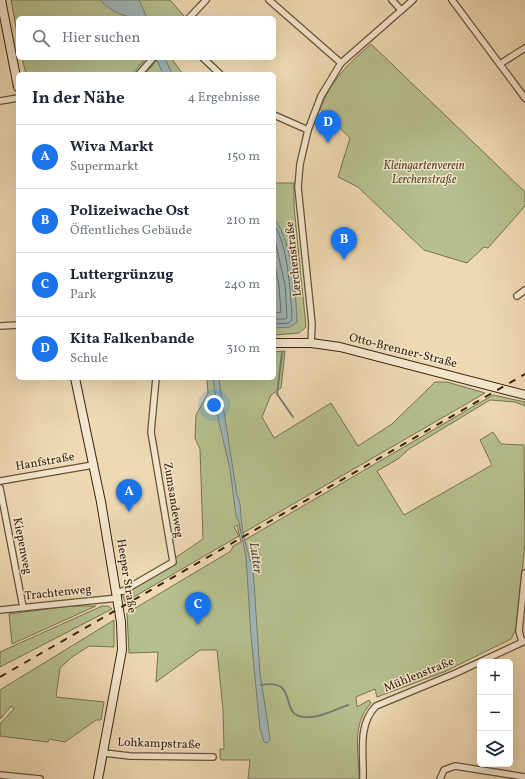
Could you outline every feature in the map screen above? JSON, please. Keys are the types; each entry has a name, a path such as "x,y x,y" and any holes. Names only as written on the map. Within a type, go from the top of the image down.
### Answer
{"main road":[{"path":"1,0 16,77"},
{"name":"Otto-Brenner-Straße","path":"276,343 311,343 340,347 525,395"},
{"name":"Heeper Straße","path":"75,380 118,595 122,649 98,779"}],"street":[{"path":"191,16 206,0"},
{"path":"269,0 341,63"},
{"path":"392,0 401,10"},
{"name":"Lerchenstraße","path":"311,343 312,324 298,187 300,164 308,130 321,96 341,63 413,0"},
{"path":"452,0 525,98"},
{"path":"500,64 525,48"},
{"path":"141,72 150,60"},
{"path":"205,60 218,72"},
{"path":"0,101 16,98"},
{"path":"276,116 308,130"},
{"path":"517,296 525,290"},
{"path":"0,326 16,325"},
{"name":"Zumsandeweg","path":"118,595 173,562 151,432 156,380"},
{"name":"Hanfstraße","path":"0,481 93,465"},
{"name":"Kiepenweg","path":"0,488 23,607"},
{"name":"Mühlenstraße","path":"364,779 364,728 368,716 376,706 456,673 523,641 519,631 525,573"},
{"name":"Trachtenweg","path":"0,610 118,595"},
{"name":"Lohkampstraße","path":"104,752 130,756 213,757"},
{"path":"440,779 444,770 455,766 525,777"},
{"path":"0,775 40,779"}],"green space":[{"path":"11,0 170,0 184,16 16,16 16,27"},
{"name":"Kleingartenverein Lerchenstraße","path":"371,44 525,192 525,206 488,248 484,247 467,263 424,250 358,187 338,177 350,138 320,109 330,89 341,73"},
{"path":"22,60 144,60 134,72 26,72"},
{"path":"157,60 172,60 181,72 147,72"},
{"path":"276,183 294,183 294,206 306,327 299,333 276,335"},
{"path":"285,351 281,388 271,395 262,417 274,438 331,403 358,446 392,424 435,382 447,382 485,393 243,533 241,523 239,524 243,541 493,395 525,402 525,406 515,402 490,400 409,449 398,459 377,471 404,515 492,465 480,440 493,432 501,444 524,445 525,544 516,629 511,639 444,672 377,697 375,689 356,697 357,707 369,700 371,703 365,711 358,730 359,779 248,779 250,760 221,760 220,758 220,749 224,749 223,710 217,650 200,650 156,682 158,652 129,653 127,613 231,551 233,546 241,542 237,525 234,527 239,536 125,602 122,594 203,539 200,449 195,438 196,415 208,393 207,380 276,380 276,352"},
{"path":"70,606 96,606 12,644 9,614"},
{"path":"102,606 108,606 112,609 0,667 0,652"},
{"path":"114,620 114,647 89,646 72,657 60,668 56,697 104,702 101,720 96,720 65,742 49,739 48,742 0,736 0,724 14,709 11,706 0,719 0,690"}],"water":[{"path":"100,0 139,0 146,16 122,15"},
{"path":"157,60 166,60 171,72 162,72"},
{"path":"276,221 285,240 289,254 296,297 297,322 290,327 276,328"},
{"path":"213,380 219,380 237,495 239,499 241,521 253,568 260,673 270,740 267,743 264,742 260,729 251,636 246,557 239,522 236,516 230,469 218,418"}],"waterway":[{"path":"282,353 277,394 293,417"},
{"path":"261,685 273,684 280,687 285,691 291,710 303,717 314,717 332,712 348,705"}],"railway":[{"path":"0,677 525,374"}],"place":[{"name":"Kita Falkenbande","path":"328,143"},
{"name":"Polizeiwache Ost","path":"344,260"},
{"name":"Wiva Markt","path":"129,512"},
{"name":"Luttergrünzug","path":"198,625"}],"water label":[{"name":"Lutter","path":"255,558"}]}
